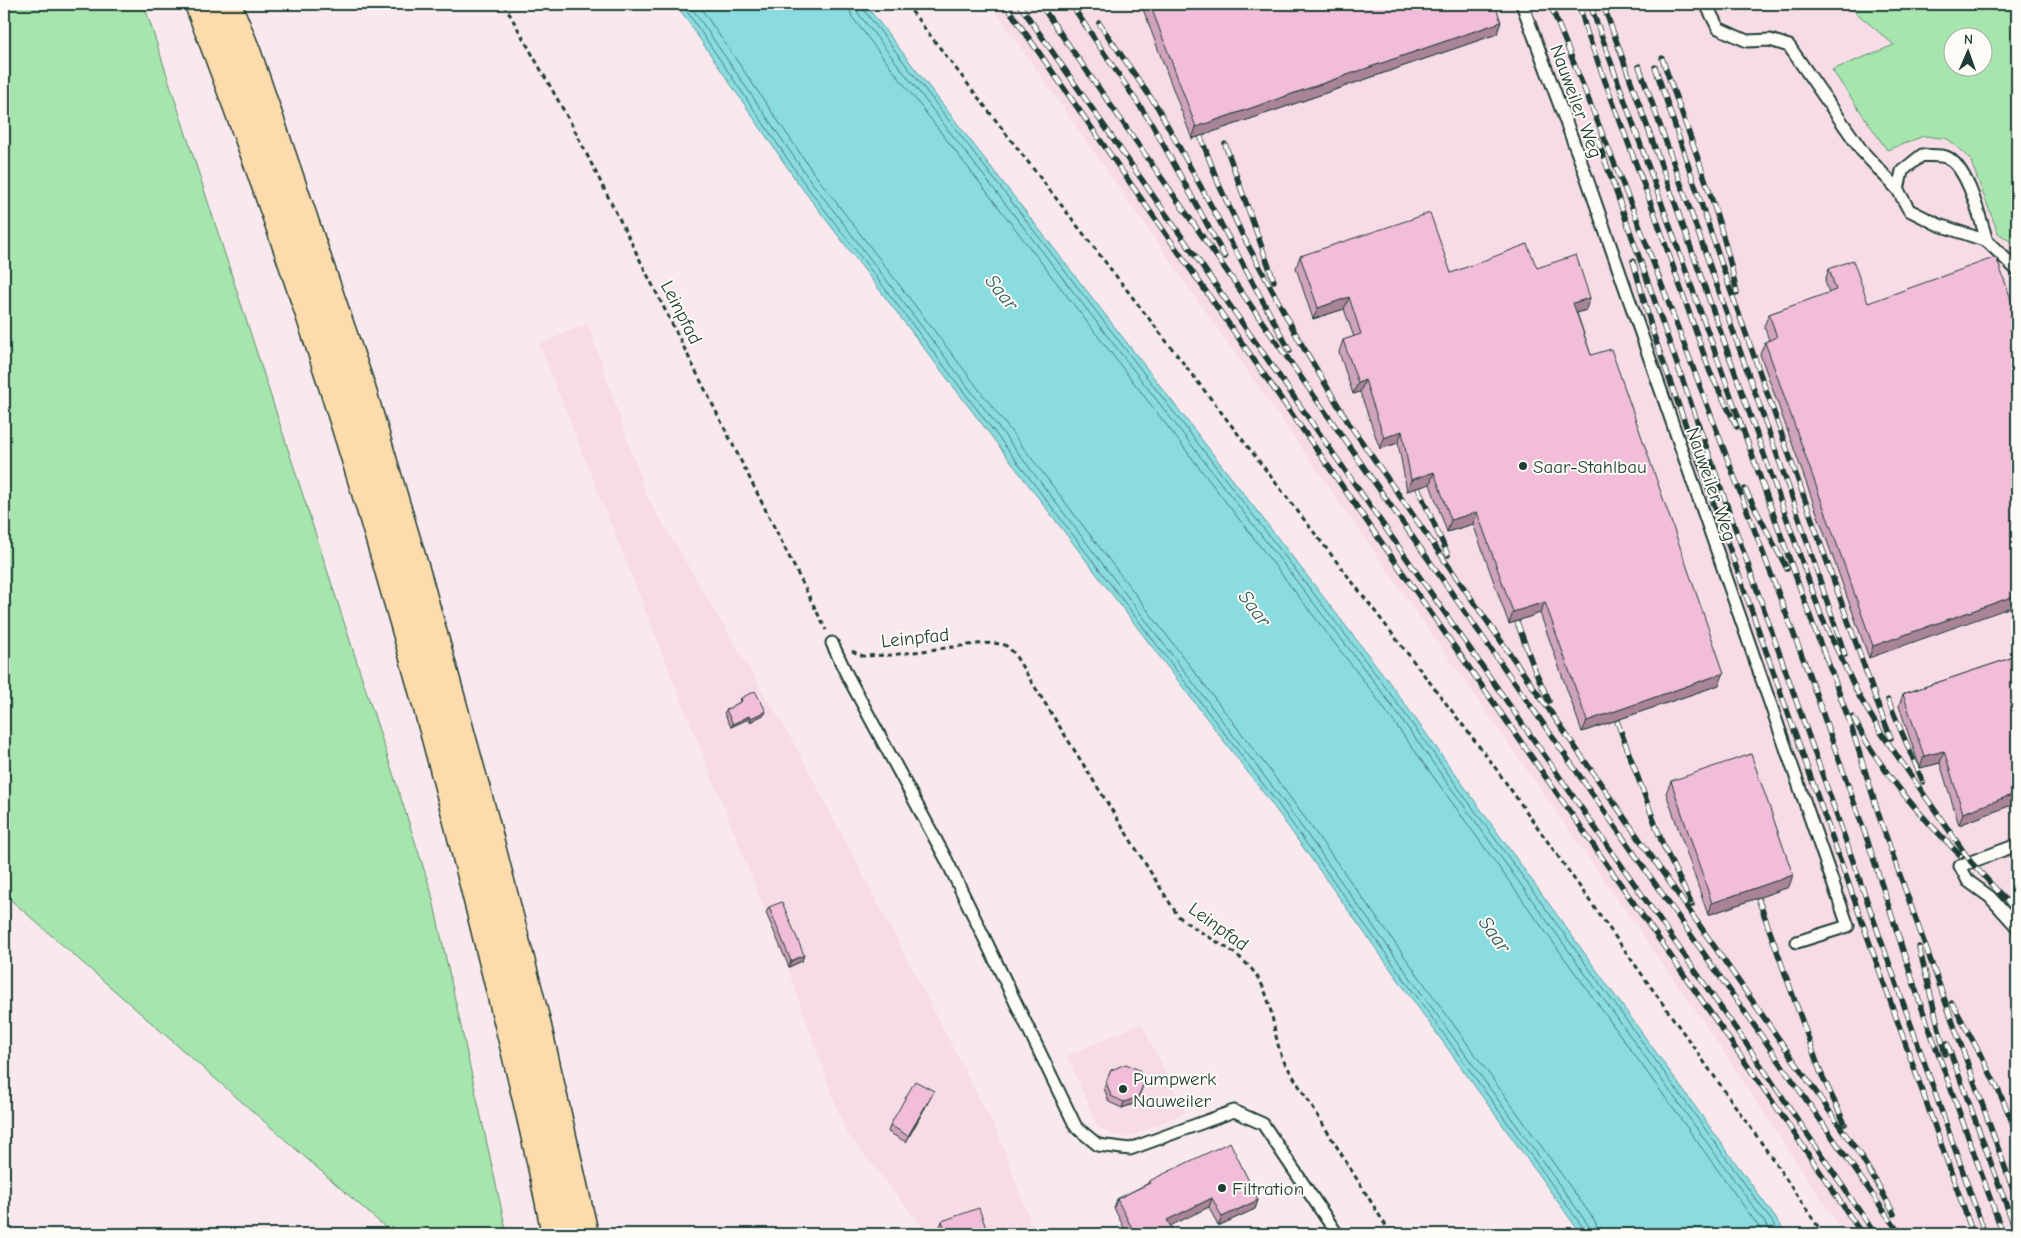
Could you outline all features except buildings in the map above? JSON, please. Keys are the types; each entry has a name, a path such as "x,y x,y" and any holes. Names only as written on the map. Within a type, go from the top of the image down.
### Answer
{"highway":[{"path":"199,4 224,69 295,272 336,394 395,586 460,828 509,1026 556,1234"},
{"path":"227,4 250,64 356,375 418,580 502,888 535,1018 584,1234"}],"lane":[{"name":"Nauweiler Weg","path":"1522,4 1585,173 1848,926 1797,942"},
{"path":"1706,4 1718,28 1747,41 1770,40 1789,46 1862,152 1898,190 1909,210 1939,225 1987,241 2017,270"},
{"path":"1898,190 1902,171 1922,155 1946,158 1960,170 1971,191 1987,241"},
{"path":"832,643 847,675 946,859 1076,1127 1098,1145 1130,1149 1234,1112 1263,1124 1337,1234"},
{"path":"2017,845 1960,866 1968,881 1990,897 2017,927"}],"path":[{"name":"Leinpfad","path":"504,4 573,127 832,643 863,656 891,655 994,643 1005,645 1013,652 1178,916 1193,928 1226,945 1241,958 1260,981 1268,999 1276,1044 1282,1060 1391,1234"},
{"path":"906,4 1490,759 1763,1145 1822,1234"}],"shaded area":[{"path":"990,4 2017,4 2017,1234 1844,1234 1704,1023"},
{"path":"588,323 647,497 799,752 1000,1138 1035,1234 928,1234 845,1131 784,958 539,344"},
{"name":"Pumpwerk Nauweiler","path":"1141,1023 1186,1112 1127,1138 1112,1135 1098,1127 1067,1056"}],"green space":[{"path":"4,4 144,4 431,891 507,1234 393,1234 4,894"},
{"path":"1846,4 2014,4 2017,50 2012,126 2014,244 1998,233 1970,159 1948,139 1924,136 1887,150 1832,70 1894,45"}],"water":[{"name":"Saar","path":"676,4 865,4 1386,678 1787,1234 1581,1234 1269,800 798,183"}],"railway":[{"path":"1005,4 1775,1105 1862,1234"},
{"path":"1019,4 1747,1045 1875,1234"},
{"path":"1040,4 1900,1234"},
{"path":"1071,4 1152,124 1225,257"},
{"path":"1550,4 1636,217 1807,669 1868,842 1919,1000 2003,1234"},
{"path":"1579,4 1587,33 1654,212 1710,372 1737,427"},
{"path":"1590,4 1815,630"},
{"path":"1603,4 1822,618 1859,696 1882,734 1971,862 2017,912"},
{"path":"1099,23 1158,108 1290,351"},
{"path":"1662,58 1713,204 1737,293"},
{"path":"1639,66 1792,497 1845,655"},
{"path":"1655,67 1729,286 1891,738"},
{"path":"1200,135 1219,185 1242,234 1299,340 1348,422 1860,1155 1879,1187"},
{"path":"1597,138 1985,1234"},
{"path":"1225,144 1274,281"},
{"path":"1633,261 1653,333 1973,1234"},
{"path":"1418,488 1448,555"},
{"path":"1745,489 1787,569"},
{"path":"1517,622 1534,668 1549,701"},
{"path":"1813,626 1827,660"},
{"path":"1825,654 1850,723 1883,828 2017,1201"},
{"path":"1888,700 1923,782"},
{"path":"1853,717 1875,756 1902,792 1962,857"},
{"path":"1617,721 1663,845 1692,905"},
{"path":"1758,898 1820,1071 1845,1124"},
{"path":"1919,947 1945,1054"},
{"path":"1952,1003 1979,1051 2017,1135"},
{"path":"1947,1043 2017,1234"},
{"path":"1876,1181 1894,1214"}],"place":[{"name":"Saar-Stahlbau","path":"1523,466"},
{"name":"Pumpwerk Nauweiler","path":"1123,1089"},
{"name":"Filtration","path":"1222,1188"}]}
